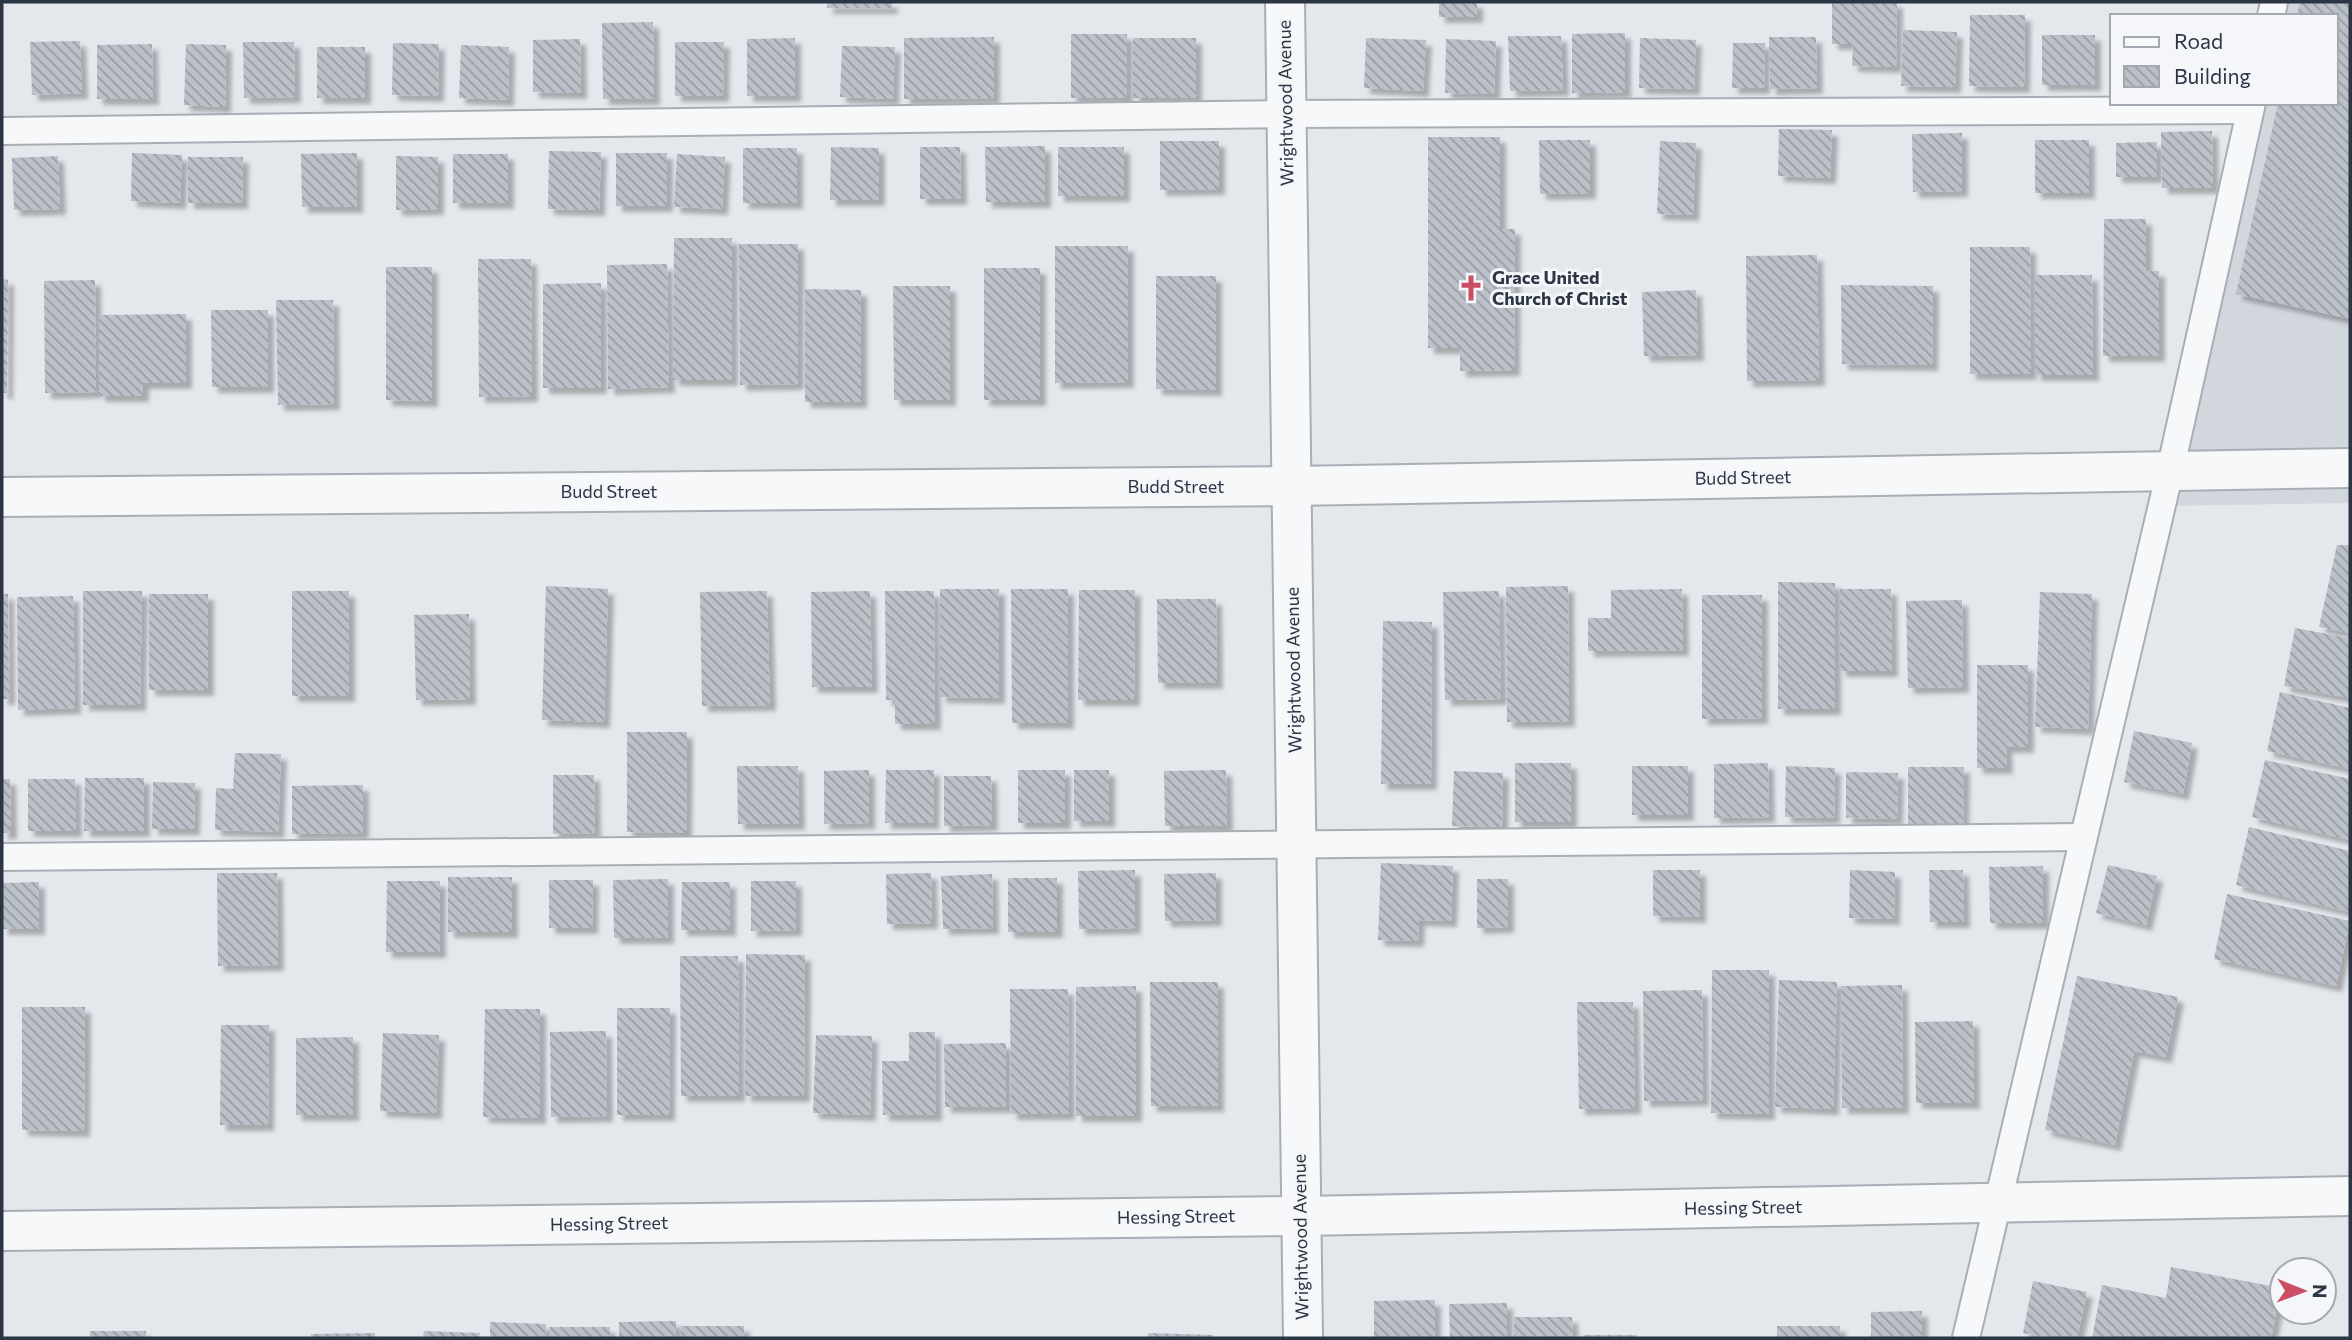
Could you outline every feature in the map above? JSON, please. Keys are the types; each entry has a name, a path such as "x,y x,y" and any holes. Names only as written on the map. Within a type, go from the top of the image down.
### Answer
{"street":[{"name":"Wrightwood Avenue","path":"1285,2 1303,1338"},
{"name":"Budd Street","path":"2,497 1291,486 2350,468"},
{"name":"Hessing Street","path":"2,1231 1301,1216 2350,1196"}],"lane":[{"path":"2,131 1286,114 2251,107 2170,471 1966,1338"},
{"path":"2,857 2082,837"}],"shaded area":[{"path":"2269,2 2350,2 2350,503 2157,506 2246,105 2338,105 2338,14 2266,14"}],"building":[{"path":"827,2 892,2 892,8 827,8"},
{"path":"1439,2 1477,2 1477,17 1439,17"},
{"path":"1832,2 1897,2 1896,67 1852,66 1853,44 1832,44"},
{"path":"2300,2 2350,2 2350,319 2236,294 2278,105 2338,105 2338,14 2297,14"},
{"path":"1970,15 2025,15 2024,87 1969,86"},
{"path":"653,22 654,99 603,99 602,23"},
{"path":"1903,30 1957,32 1955,87 1901,86"},
{"path":"1625,33 1625,92 1572,93 1572,34"},
{"path":"1071,34 1127,34 1127,98 1071,98"},
{"path":"2042,35 2095,35 2095,85 2042,85"},
{"path":"1508,36 1561,36 1563,90 1510,91"},
{"path":"994,37 994,98 904,99 904,38"},
{"path":"1769,37 1816,37 1817,88 1770,89"},
{"path":"795,38 795,96 747,96 747,39"},
{"path":"1133,38 1196,38 1196,98 1133,98"},
{"path":"1366,38 1426,40 1423,91 1364,88"},
{"path":"1640,38 1696,40 1694,89 1639,88"},
{"path":"580,39 581,93 533,92 533,40"},
{"path":"1446,39 1496,41 1494,94 1445,93"},
{"path":"80,41 82,93 32,95 30,42"},
{"path":"243,42 294,42 295,97 244,98"},
{"path":"675,42 724,42 723,96 675,96"},
{"path":"393,43 439,44 438,96 392,95"},
{"path":"1733,43 1765,43 1764,88 1732,88"},
{"path":"152,44 153,99 97,99 97,45"},
{"path":"186,44 226,45 225,107 184,105"},
{"path":"461,45 509,47 508,100 459,98"},
{"path":"842,46 895,47 893,99 840,97"},
{"path":"317,47 365,47 365,98 317,98"},
{"path":"1779,129 1832,130 1830,178 1778,176"},
{"path":"2212,131 2213,188 2162,188 2161,132"},
{"path":"1962,133 1962,191 1913,192 1912,134"},
{"name":"Grace United Church of Christ","path":"1428,137 1500,137 1500,229 1515,229 1514,370 1460,371 1460,348 1428,348"},
{"path":"1539,140 1590,140 1590,193 1540,194"},
{"path":"2035,140 2089,140 2089,193 2035,193"},
{"path":"1160,141 1219,141 1219,189 1160,190"},
{"path":"1660,141 1696,143 1693,215 1657,214"},
{"path":"2157,142 2157,177 2116,177 2116,143"},
{"path":"1045,146 1045,202 986,202 985,147"},
{"path":"831,147 879,148 879,200 830,200"},
{"path":"920,147 960,147 961,199 920,199"},
{"path":"1058,147 1124,147 1124,196 1058,196"},
{"path":"743,148 797,148 797,203 743,203"},
{"path":"549,151 601,152 599,210 548,209"},
{"path":"132,153 182,155 180,203 131,201"},
{"path":"357,153 357,207 302,207 301,154"},
{"path":"616,153 667,153 667,206 616,206"},
{"path":"453,154 508,154 508,203 453,203"},
{"path":"677,154 725,157 722,209 674,207"},
{"path":"58,156 60,209 14,210 12,158"},
{"path":"396,156 438,157 438,209 396,210"},
{"path":"188,157 243,157 242,203 188,203"},
{"path":"2104,219 2146,219 2146,271 2159,271 2159,356 2103,356"},
{"path":"674,238 732,238 732,380 673,380"},
{"path":"739,244 798,244 798,384 740,385"},
{"path":"1055,246 1128,246 1128,382 1055,383"},
{"path":"1970,247 2030,247 2031,374 1970,374"},
{"path":"1817,255 1819,380 1747,381 1746,256"},
{"path":"478,259 531,259 532,396 479,397"},
{"path":"667,264 669,387 608,389 607,265"},
{"path":"386,267 432,267 432,401 386,400"},
{"path":"984,268 1040,268 1040,400 984,400"},
{"path":"2035,275 2092,275 2093,375 2035,375"},
{"path":"1156,276 1216,276 1216,390 1156,389"},
{"path":"2,279 8,280 7,393 2,393"},
{"path":"95,280 96,392 45,393 44,281"},
{"path":"601,283 601,388 543,388 543,284"},
{"path":"1841,285 1933,286 1932,365 1842,364"},
{"path":"893,286 950,286 950,400 894,400"},
{"path":"805,289 861,290 861,402 805,402"},
{"path":"1696,290 1698,355 1644,356 1642,292"},
{"path":"276,300 333,300 334,404 278,405"},
{"path":"211,310 268,310 268,387 212,387"},
{"path":"186,314 186,383 143,383 143,396 99,396 99,315"},
{"path":"2337,545 2350,545 2350,633 2319,627"},
{"path":"1778,582 1835,583 1835,709 1778,709"},
{"path":"546,586 608,589 604,722 542,720"},
{"path":"1568,586 1569,721 1507,722 1506,587"},
{"path":"940,589 999,589 999,698 940,697"},
{"path":"1011,589 1068,589 1068,723 1012,723"},
{"path":"1682,589 1683,650 1588,651 1588,618 1611,618 1611,590"},
{"path":"1840,589 1891,589 1892,671 1840,671"},
{"path":"1079,590 1135,590 1134,700 1078,700"},
{"path":"83,591 142,591 140,705 83,705"},
{"path":"292,591 349,591 349,696 292,696"},
{"path":"767,591 770,705 702,706 700,592"},
{"path":"870,591 872,687 812,687 811,592"},
{"path":"885,591 934,591 935,724 895,724 895,700 886,700"},
{"path":"1499,591 1501,699 1445,700 1443,592"},
{"path":"2040,592 2092,594 2088,729 2035,727"},
{"path":"2,594 8,594 9,699 2,699"},
{"path":"149,594 208,594 208,690 149,690"},
{"path":"1702,595 1762,595 1762,718 1702,719"},
{"path":"73,596 75,708 18,710 17,597"},
{"path":"1157,599 1216,599 1217,683 1158,683"},
{"path":"1962,600 1963,687 1908,688 1906,601"},
{"path":"469,614 470,699 416,700 414,615"},
{"path":"1383,621 1432,622 1431,784 1381,784"},
{"path":"2295,628 2350,638 2350,698 2284,686"},
{"path":"1977,665 2028,665 2028,747 2006,747 2007,768 1977,768"},
{"path":"2280,692 2350,708 2350,769 2267,751"},
{"path":"2134,731 2192,743 2183,794 2124,782"},
{"path":"627,732 687,732 686,833 627,832"},
{"path":"235,753 281,754 278,832 215,830 216,788 233,789"},
{"path":"2265,760 2350,779 2350,840 2252,817"},
{"path":"1515,763 1571,763 1571,822 1515,822"},
{"path":"1768,763 1769,817 1714,818 1714,764"},
{"path":"737,766 798,766 799,824 738,824"},
{"path":"1632,766 1688,766 1688,815 1632,815"},
{"path":"1786,766 1835,768 1834,818 1785,817"},
{"path":"1908,767 1964,767 1963,825 1908,825"},
{"path":"869,770 869,823 824,824 824,771"},
{"path":"886,770 934,770 933,823 885,823"},
{"path":"1018,770 1065,770 1065,823 1018,823"},
{"path":"1074,770 1109,770 1109,821 1074,821"},
{"path":"1226,770 1227,826 1165,826 1164,771"},
{"path":"1454,771 1503,773 1502,827 1452,826"},
{"path":"1846,772 1898,773 1897,819 1846,818"},
{"path":"553,775 594,775 595,833 553,834"},
{"path":"944,776 991,776 992,825 944,826"},
{"path":"85,778 144,778 144,831 84,831"},
{"path":"2,779 10,779 11,833 2,833"},
{"path":"28,779 75,779 76,831 28,831"},
{"path":"153,782 195,783 194,829 152,829"},
{"path":"363,785 363,833 292,834 292,786"},
{"path":"2249,827 2350,851 2350,912 2236,885"},
{"path":"1381,863 1453,866 1451,921 1419,920 1418,941 1378,940"},
{"path":"2108,865 2157,876 2146,925 2096,913"},
{"path":"2043,866 2043,923 1990,923 1989,867"},
{"path":"1135,870 1135,928 1079,929 1078,871"},
{"path":"1653,870 1700,870 1700,917 1653,916"},
{"path":"1850,870 1895,872 1894,919 1849,918"},
{"path":"1929,870 1963,870 1964,922 1930,922"},
{"path":"217,873 277,873 278,965 218,966"},
{"path":"931,873 932,923 887,924 886,874"},
{"path":"1216,873 1216,920 1165,921 1164,874"},
{"path":"992,874 993,928 943,929 941,876"},
{"path":"448,877 512,877 512,932 448,932"},
{"path":"1008,878 1057,878 1057,932 1008,932"},
{"path":"668,879 668,938 614,938 613,880"},
{"path":"1477,879 1508,879 1508,927 1477,928"},
{"path":"549,880 593,880 592,928 549,928"},
{"path":"387,881 440,881 440,952 386,952"},
{"path":"751,881 796,881 796,930 751,931"},
{"path":"39,882 39,929 2,929 2,883"},
{"path":"682,882 730,882 730,930 681,930"},
{"path":"2227,894 2350,921 2336,986 2214,959"},
{"path":"746,954 805,955 804,1096 745,1096"},
{"path":"680,956 738,956 739,1096 681,1096"},
{"path":"1712,970 1769,970 1769,1114 1711,1113"},
{"path":"2077,976 2178,997 2166,1057 2134,1051 2115,1145 2045,1130"},
{"path":"1779,980 1837,982 1833,1109 1775,1107"},
{"path":"1150,982 1218,982 1218,1106 1151,1106"},
{"path":"1902,985 1903,1108 1842,1108 1841,986"},
{"path":"1136,986 1136,1116 1076,1116 1076,987"},
{"path":"1010,989 1068,989 1069,1114 1011,1114"},
{"path":"1702,990 1703,1100 1644,1101 1643,991"},
{"path":"1577,1002 1633,1002 1635,1108 1579,1109"},
{"path":"22,1007 85,1007 84,1131 22,1130"},
{"path":"617,1008 670,1008 669,1115 617,1115"},
{"path":"485,1009 540,1009 540,1118 483,1117"},
{"path":"1973,1021 1974,1103 1916,1103 1915,1022"},
{"path":"221,1025 269,1025 268,1125 220,1125"},
{"path":"606,1031 607,1116 551,1117 550,1032"},
{"path":"909,1032 935,1032 936,1115 883,1115 882,1061 909,1061"},
{"path":"383,1033 439,1035 436,1113 380,1111"},
{"path":"816,1035 872,1036 870,1115 813,1113"},
{"path":"353,1037 353,1115 296,1115 296,1038"},
{"path":"1006,1043 1006,1107 945,1107 944,1044"},
{"path":"2171,1267 2268,1286 2268,1326 2273,1326 2271,1338 2092,1338 2102,1285 2166,1298"},
{"path":"2033,1281 2087,1292 2077,1338 2047,1338 2023,1333"},
{"path":"1435,1300 1435,1338 1374,1338 1374,1301"},
{"path":"1507,1303 1507,1338 1450,1338 1449,1304"},
{"path":"1922,1311 1922,1338 1871,1338 1871,1312"},
{"path":"1514,1317 1572,1317 1573,1338 1514,1338"},
{"path":"676,1321 676,1338 619,1338 619,1322"},
{"path":"490,1322 546,1324 545,1338 490,1338"},
{"path":"681,1326 744,1326 744,1338 681,1338"},
{"path":"1777,1326 1840,1326 1840,1338 1777,1338"},
{"path":"550,1327 610,1327 610,1338 550,1338"},
{"path":"90,1331 146,1331 146,1338 90,1338"},
{"path":"424,1331 480,1333 479,1338 423,1338"},
{"path":"375,1333 375,1338 311,1338 311,1334"},
{"path":"1148,1333 1213,1335 1213,1338 1148,1338"},
{"path":"1583,1335 1637,1335 1637,1338 1583,1338"}],"place":[{"name":"Grace United Church of Christ","path":"1471,288"}]}
